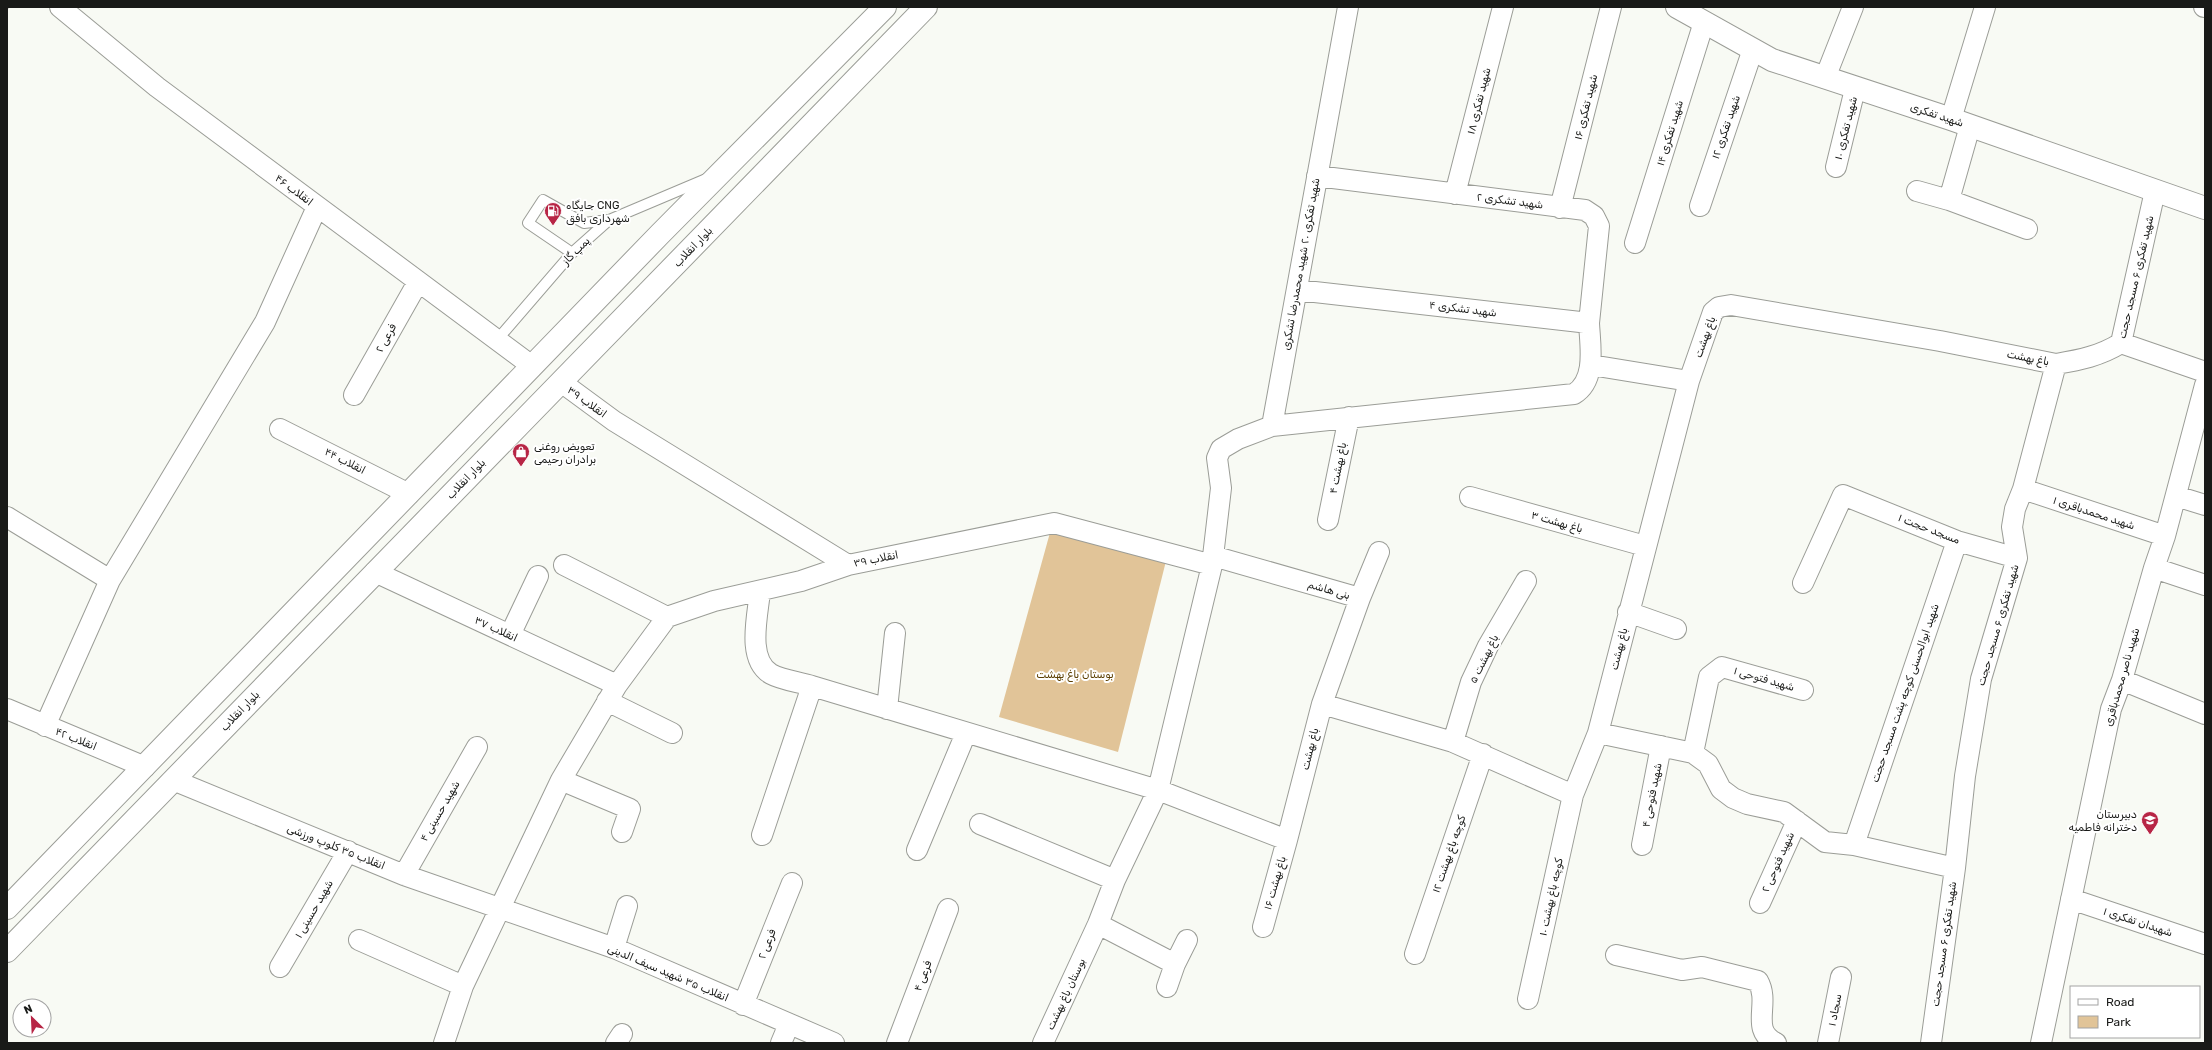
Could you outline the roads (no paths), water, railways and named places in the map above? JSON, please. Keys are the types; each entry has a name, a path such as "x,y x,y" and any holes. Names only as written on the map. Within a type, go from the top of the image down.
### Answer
{"main road":[{"path":"7,908 721,172 885,7"},
{"name":"بلوار انقلاب","path":"7,951 926,7"},
{"name":"شهید تفکری","path":"1677,7 1772,60 1855,89 1961,123 2205,208"},
{"path":"308,598 301,615 303,620 310,626 328,620"},
{"path":"259,648 276,639 284,640 290,652 280,669"}],"street":[{"name":"انقلاب ۴۶","path":"60,7 157,87 532,366"},
{"name":"شهید تفکری ۲۰ شهید محمدرضا تشکری","path":"1272,426 1348,7"},
{"name":"شهید تفکری ۱۸","path":"1455,194 1503,7"},
{"name":"شهید تفکری ۱۶","path":"1560,208 1611,7"},
{"path":"1825,78 1853,7"},
{"path":"1949,200 1961,123 1985,7"},
{"name":"شهید تفکری ۱۴","path":"1635,243 1704,22"},
{"name":"شهید تفکری ۱۲","path":"1700,206 1753,49"},
{"name":"شهید تفکری ۱۰","path":"1836,167 1855,89"},
{"name":"شهید تشکری ۲","path":"1317,176 1585,210 1594,216 1599,226 1589,323"},
{"path":"1917,191 1949,200 2027,229"},
{"name":"شهید تفکری ۶ مسجد حجت","path":"1931,1043 1955,868 1965,776 1982,680 2017,558 2012,527 2015,509 2023,489 2056,364 2083,360 2107,352 2121,343 2155,191"},
{"path":"45,726 110,580 265,322 317,207"},
{"name":"فرعی ۲","path":"354,395 418,282"},
{"name":"شهید تشکری ۴","path":"1297,290 1589,323"},
{"name":"باغ بهشت","path":"1573,795 1598,733 1645,546 1689,381 1713,312 1719,307 1732,305 1940,341 2056,364"},
{"path":"1272,426 1349,416 1574,394 1582,387 1591,364 1589,323"},
{"path":"2121,343 2205,372"},
{"path":"1591,364 1689,381"},
{"name":"انقلاب ۳۹","path":"561,382 614,421 848,565 1054,523 1212,561"},
{"name":"شهید ناصر محمدباقری","path":"2041,1043 2111,709 2122,680 2154,568 2165,536 2205,385"},
{"name":"باغ بهشت ۴","path":"1328,520 1349,416"},
{"name":"بوستان باغ بهشت","path":"1043,1043 1098,924 1115,880 1158,790 1212,561 1221,488 1217,458 1221,449 1238,439 1272,426"},
{"name":"انقلاب ۴۴","path":"280,429 409,494"},
{"name":"شهید محمدباقری ۱","path":"2023,489 2165,536"},
{"name":"مسجد حجت ۱","path":"1803,583 1843,494 1957,541 2017,558"},
{"path":"2176,496 2205,505"},
{"name":"باغ بهشت ۳","path":"1470,497 1645,546"},
{"path":"7,517 110,580"},
{"name":"شهید ابوالحسنی کوچه پشت مسجد حجت","path":"1854,845 1957,541"},
{"path":"1360,598 1379,552"},
{"name":"بنی هاشم","path":"1212,561 1360,598 1322,704"},
{"path":"564,565 667,617"},
{"path":"444,1043 464,986 561,780 612,693 667,617 714,601 801,581 848,565"},
{"path":"2154,568 2205,585"},
{"name":"انقلاب ۳۷","path":"375,572 510,635 612,693 672,733"},
{"path":"510,635 538,576"},
{"name":"باغ بهشت ۵","path":"1454,742 1471,682 1488,646 1526,581"},
{"path":"760,590 755,646 760,665 771,674 1158,790 1287,840"},
{"path":"1628,612 1676,628"},
{"path":"886,709 895,633"},
{"name":"شهید فتوحی ۱","path":"1693,753 1709,677 1714,671 1722,667 1803,690"},
{"path":"2122,680 2205,714"},
{"path":"762,835 812,686"},
{"path":"1322,704 1454,742 1573,795"},
{"name":"باغ بهشت","path":"1287,840 1322,704"},
{"name":"انقلاب ۴۲","path":"7,709 145,767"},
{"path":"917,850 966,733"},
{"path":"1598,733 1693,753 1708,764 1721,789 1732,798 1747,804 1784,812 1797,820 1825,842 1854,845 1955,868"},
{"name":"شهید فتوحی ۴","path":"1642,845 1661,746"},
{"name":"شهید حسینی ۴","path":"404,875 477,747"},
{"name":"کوچه باغ بهشت ۱۲","path":"1415,954 1483,754"},
{"name":"انقلاب ۳۵ کلوپ ورزشی","path":"173,780 404,875 500,909"},
{"path":"561,780 630,809 622,832"},
{"name":"کوچه باغ بهشت ۱۰","path":"1528,999 1573,795"},
{"name":"شهید فتوحی ۲","path":"1760,904 1797,820"},
{"path":"980,824 1115,880"},
{"name":"باغ بهشت ۱۶","path":"1263,926 1287,840"},
{"name":"شهید حسینی ۱","path":"280,967 348,852"},
{"name":"فرعی ۲","path":"743,1005 792,883"},
{"name":"شهیدان تفکری ۱","path":"2071,899 2205,944"},
{"path":"614,948 627,906"},
{"name":"انقلاب ۳۵ شهید سیف الدینی","path":"500,909 614,948 834,1043"},
{"name":"فرعی ۴","path":"897,1043 948,909"},
{"path":"1098,924 1175,964"},
{"path":"359,940 464,986"},
{"path":"1167,987 1175,964 1187,940"},
{"path":"1616,955 1682,970 1702,967 1758,981 1764,995 1762,1028 1768,1039 1776,1043"},
{"name":"سجاد ۱","path":"1828,1043 1841,977"},
{"path":"780,1043 789,1024"}],"lane":[{"name":"پمپ گاز","path":"497,340 572,253 609,220 721,172"},
{"path":"572,253 528,224 543,200 584,223 609,220"}],"place":[{"name":"جایگاه CNG شهرداری بافق","path":"553,226"},
{"name":"تعویض روغنی برادران رحیمی","path":"521,467"},
{"name":"دبیرستان دخترانه فاطمیه","path":"2150,835"}]}
